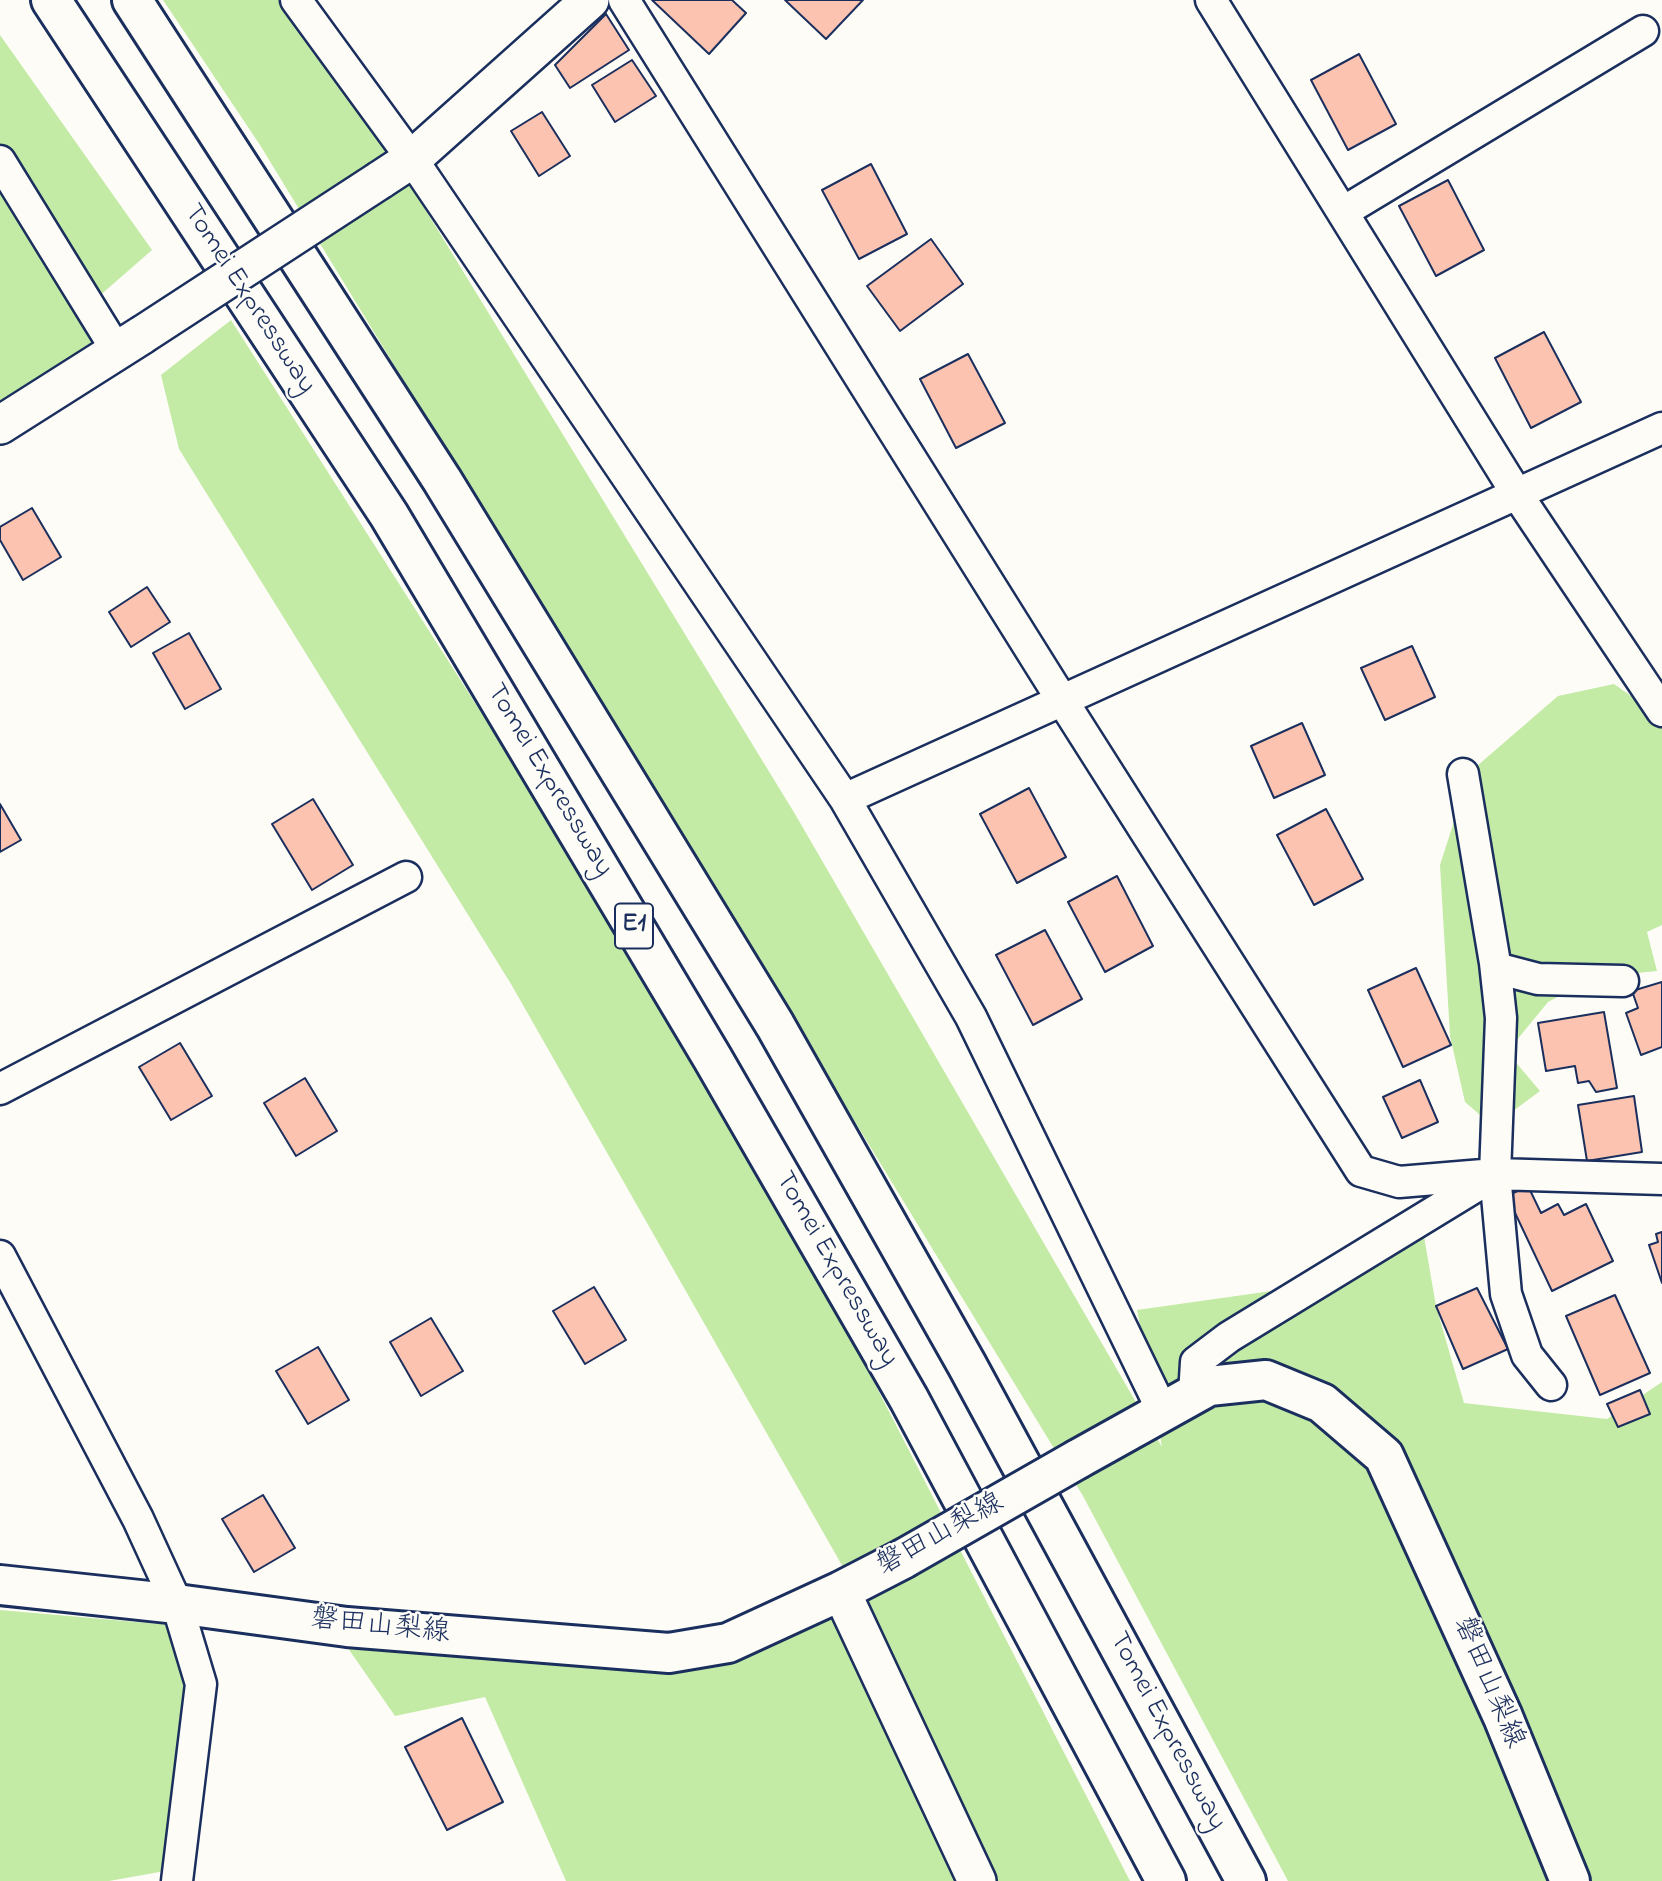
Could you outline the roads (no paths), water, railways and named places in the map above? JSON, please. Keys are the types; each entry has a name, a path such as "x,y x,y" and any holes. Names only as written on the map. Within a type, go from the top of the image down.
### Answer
{"main road":[{"name":"Tomei Expressway","path":"51,0 389,515 713,1059 909,1399 1166,1881"},
{"name":"Tomei Expressway","path":"132,0 442,480 775,1025 967,1365 1246,1881"},
{"name":"磐田山梨線","path":"0,1585 177,1604 347,1627 669,1653 728,1643 841,1591 903,1559 1209,1386 1266,1380 1322,1403 1384,1456 1498,1705 1570,1881"}],"street":[{"path":"296,0 412,159 845,799 971,1017 1178,1403"},
{"path":"0,425 412,159 590,0"},
{"path":"624,0 1062,700 1361,1171 1399,1182 1495,1174 1662,1179"},
{"path":"1211,0 1517,494 1662,711"},
{"path":"1343,212 1643,31"},
{"path":"0,161 129,343"},
{"path":"845,799 1662,428"},
{"path":"1463,774 1496,968 1501,1018 1495,1174 1506,1294 1527,1355 1551,1385"},
{"path":"0,1089 406,877"},
{"path":"1496,968 1538,979 1623,981"},
{"path":"1178,1403 1196,1362 1229,1338 1495,1174"},
{"path":"0,1256 138,1519 177,1604 201,1684 177,1881"},
{"path":"841,1591 977,1881"}]}
